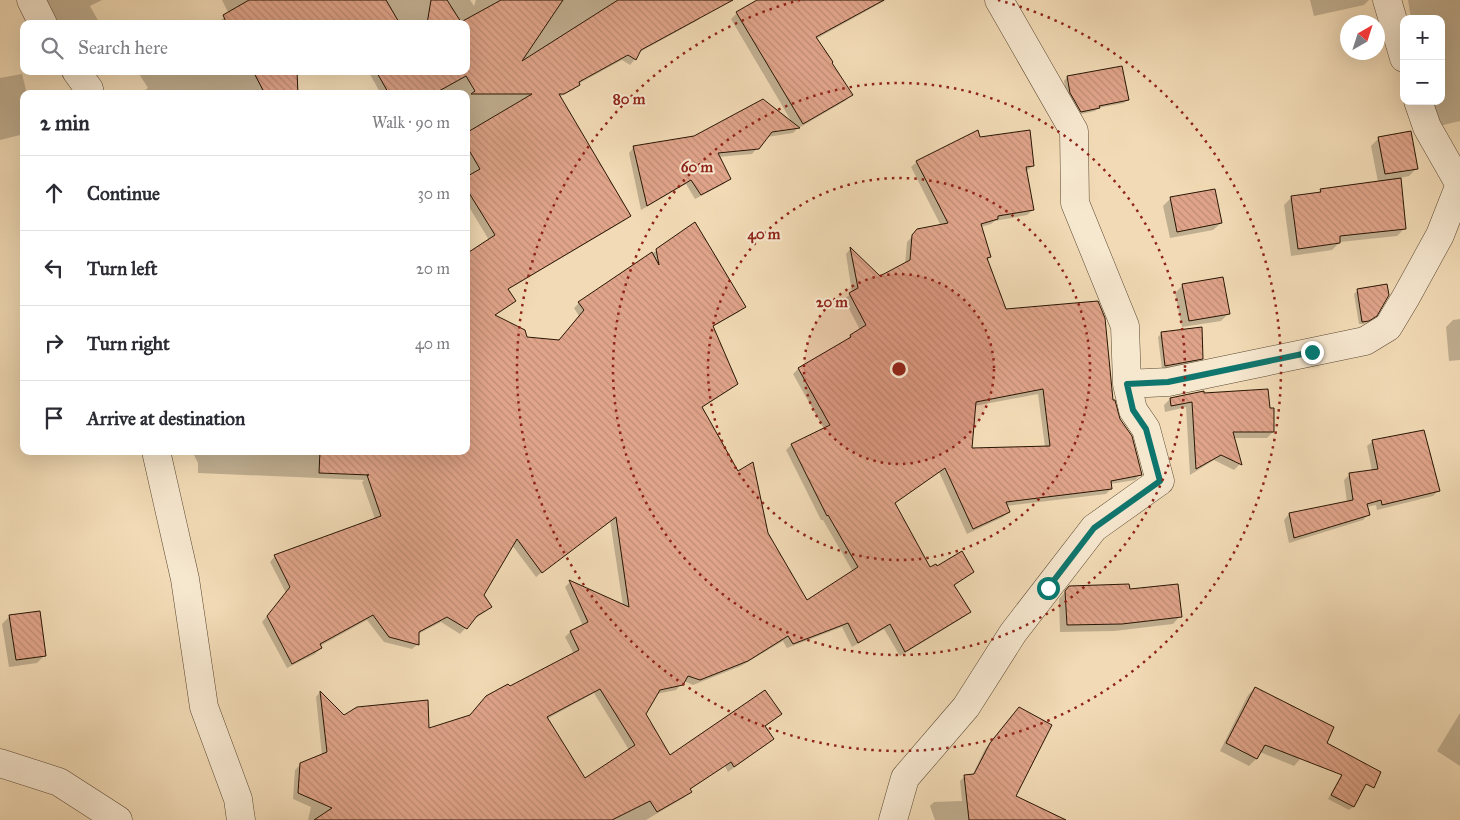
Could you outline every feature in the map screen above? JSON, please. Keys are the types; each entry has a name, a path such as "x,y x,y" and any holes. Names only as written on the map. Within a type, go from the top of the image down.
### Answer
{"street":[{"path":"31,0 42,20"},
{"path":"893,820 905,778 966,707 1013,632 1094,528 1160,481 1146,429 1133,410 1127,384 1125,326 1075,202 1074,131 1000,0"},
{"path":"1387,0 1400,44"},
{"path":"79,75 89,90"},
{"path":"1127,384 1168,382 1365,341 1388,327 1440,235 1460,184 1427,127 1419,105"},
{"path":"157,455 185,580 204,707 238,799 241,820"},
{"path":"0,763 59,782 118,820"}],"building":[{"path":"249,0 386,0 398,20 225,20 223,15"},
{"path":"431,0 447,0 460,20 428,20"},
{"path":"501,0 563,0 522,61 618,0 733,0 641,50 636,60 628,55 579,82 580,85 564,94 559,94 631,216 508,289 516,301 495,315 525,330 527,337 559,340 584,310 578,302 652,252 659,265 656,249 695,222 746,307 713,326 738,384 702,407 738,471 753,462 768,533 807,600 858,567 827,516 791,444 830,425 798,368 851,337 850,335 866,325 849,293 858,288 850,247 880,276 910,260 912,235 917,229 948,223 916,161 978,130 980,137 1030,130 1034,166 1026,167 1034,210 998,216 998,219 981,224 991,257 987,258 1006,309 1098,301 1105,318 1113,400 1115,400 1120,419 1132,436 1142,475 1111,481 1112,489 1006,502 1010,512 973,529 945,468 895,503 930,567 936,564 937,566 962,551 974,572 954,585 971,612 905,652 890,624 858,643 848,623 793,644 788,636 748,661 700,680 688,676 683,685 660,690 646,714 670,755 765,690 782,714 765,726 774,739 734,767 731,762 690,789 692,792 657,812 650,801 612,820 314,820 332,808 298,793 300,763 327,752 320,691 344,715 357,707 428,700 429,728 470,715 486,696 508,684 510,686 579,650 570,631 588,622 569,580 629,607 616,517 542,573 517,539 484,595 492,607 477,616 467,629 447,617 419,632 419,645 389,637 373,615 320,644 322,648 292,664 267,616 290,587 274,555 381,516 367,475 369,475 319,473 320,455 470,455 470,251 495,235 470,194 470,175 480,169 470,152 470,131 532,94 471,94 475,91 466,76 441,90 387,90 378,75 470,75 470,20 465,20","holes":["1043,389 1050,446 972,448 976,402","600,689 635,745 585,778 547,717"]},
{"path":"757,0 884,0 816,37 853,95 803,124 736,12"},
{"path":"1122,66 1129,100 1081,112 1070,93 1067,76"},
{"path":"255,75 297,75 298,90 263,90"},
{"path":"763,99 800,128 772,132 759,149 718,153 731,179 701,195 691,180 647,206 633,146 694,136"},
{"path":"1411,131 1418,169 1385,174 1378,137"},
{"path":"1401,178 1406,229 1340,236 1340,243 1298,249 1291,196 1321,192 1320,189"},
{"path":"1215,189 1222,223 1177,232 1170,197"},
{"path":"1223,277 1230,314 1189,321 1182,284"},
{"path":"1387,284 1389,295 1377,316 1369,321 1362,322 1357,289"},
{"path":"1202,327 1203,359 1165,366 1161,332"},
{"path":"1268,389 1270,408 1274,408 1274,432 1233,432 1242,465 1221,455 1196,469 1192,402 1171,406 1170,398 1204,391 1204,393"},
{"path":"1424,430 1440,491 1382,505 1381,500 1367,504 1370,515 1294,538 1289,513 1353,500 1349,473 1378,469 1372,440"},
{"path":"1129,584 1130,589 1178,584 1182,617 1122,624 1067,625 1065,591 1069,586"},
{"path":"40,611 46,656 16,660 9,615"},
{"path":"1255,687 1334,727 1327,743 1381,772 1374,788 1366,784 1354,807 1331,795 1342,775 1265,745 1257,759 1226,743"},
{"path":"1019,707 1052,725 1016,796 1066,820 969,820 964,775 974,774 990,743"}],"route":[{"path":"1048,588 1094,528 1160,481 1146,429 1133,410 1127,384 1168,382 1312,352"}]}
